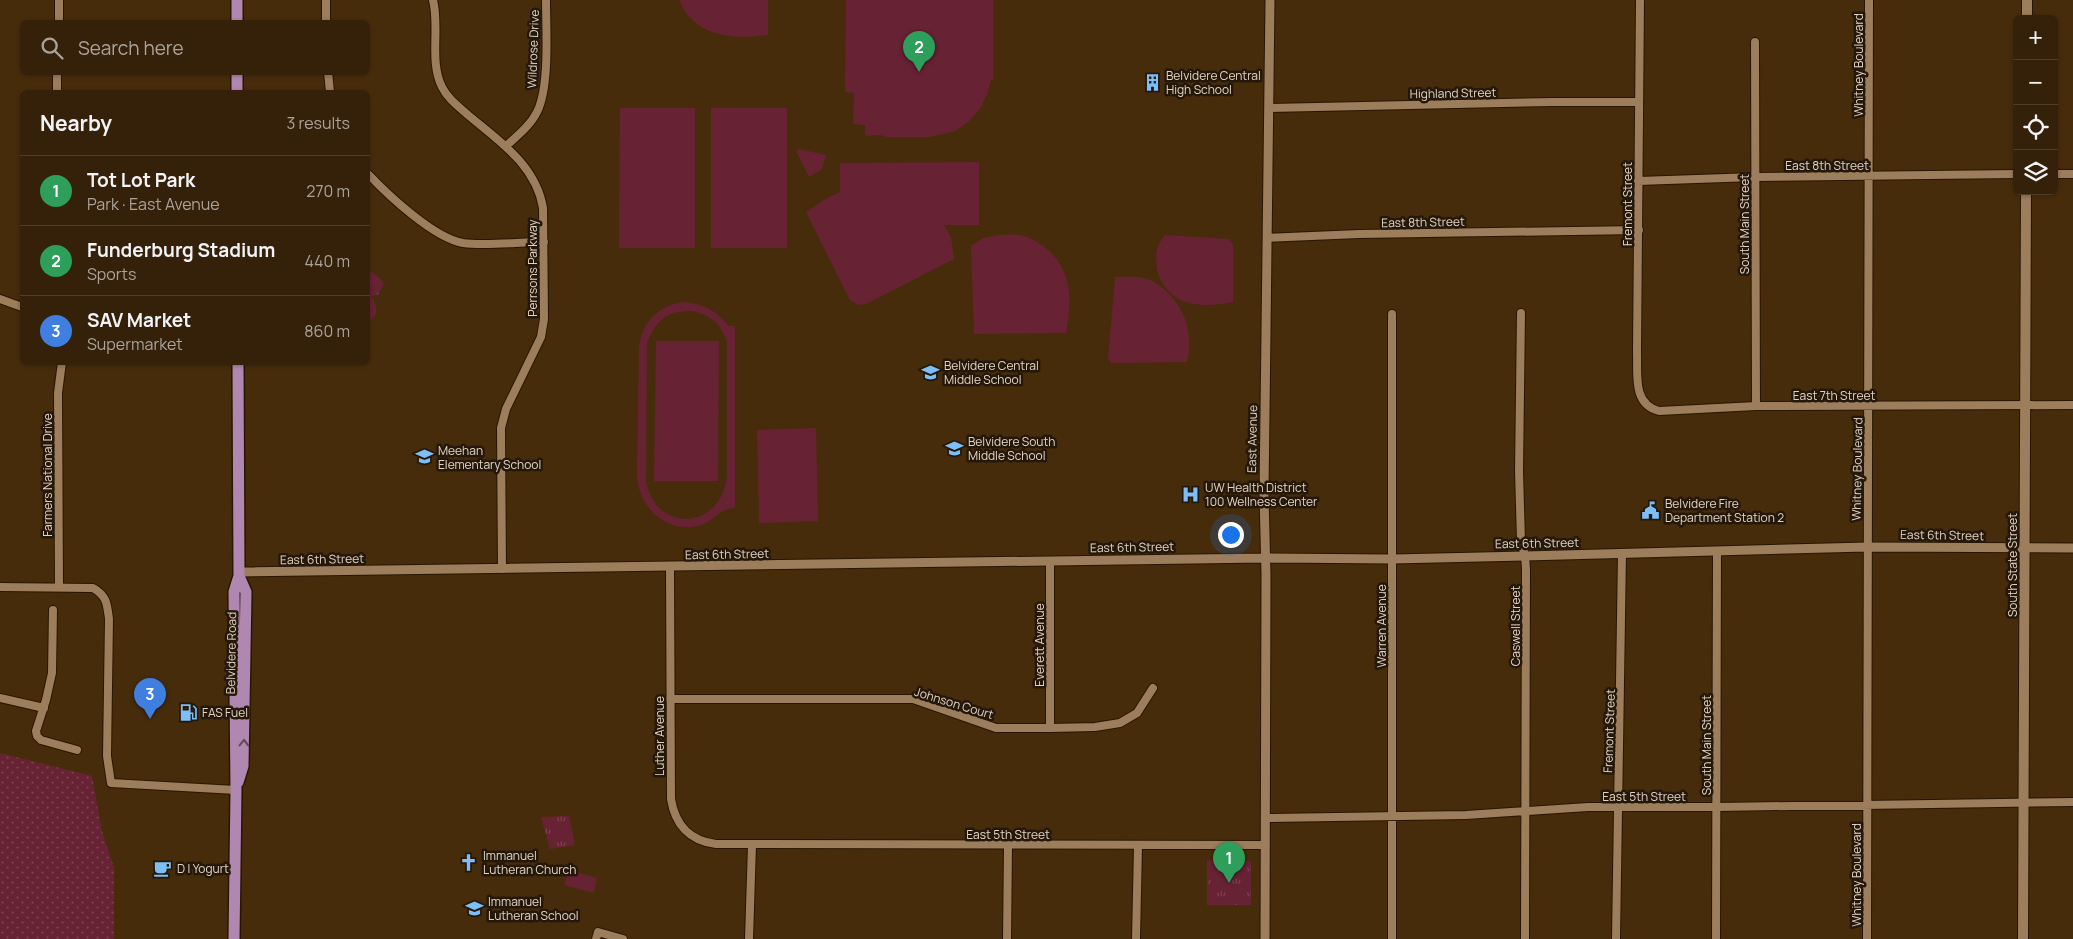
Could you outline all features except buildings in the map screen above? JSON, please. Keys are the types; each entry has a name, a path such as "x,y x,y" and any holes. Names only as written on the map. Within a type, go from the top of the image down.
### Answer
{"main road":[{"path":"237,0 237,20"},
{"path":"2027,0 2027,15"},
{"path":"237,75 237,90"},
{"name":"South State Street","path":"2023,939 2026,195"},
{"name":"Belvidere Road","path":"234,939 236,790 234,592 239,574 238,365"}],"street":[{"path":"59,0 59,20"},
{"path":"326,0 326,20"},
{"name":"Perrsons Parkway","path":"433,0 436,22 436,66 442,87 452,101 506,146 529,171 537,183 543,208 544,319 541,337 506,409 501,428 502,569"},
{"name":"Wildrose Drive","path":"506,146 533,120 542,100 546,50 546,0"},
{"name":"East Avenue","path":"1265,939 1266,574 1264,558 1270,0"},
{"name":"Fremont Street","path":"1640,0 1638,388 1639,397 1645,405"},
{"name":"Whitney Boulevard","path":"1867,939 1869,0"},
{"name":"South Main Street","path":"1755,42 1756,406"},
{"path":"57,75 57,90"},
{"path":"328,75 330,90"},
{"name":"Highland Street","path":"1269,108 1638,102"},
{"name":"East 8th Street","path":"1638,181 1756,177 2013,174"},
{"path":"2058,174 2073,174"},
{"path":"370,176 422,221 451,240 464,243 544,242"},
{"name":"East 8th Street","path":"1267,238 1359,234 1639,230"},
{"path":"0,299 20,306"},
{"name":"Caswell Street","path":"1520,313 1519,471 1521,541 1526,556 1525,939"},
{"name":"Warren Avenue","path":"1392,314 1392,939"},
{"name":"Farmers National Drive","path":"59,587 58,393 62,365"},
{"name":"East 7th Street","path":"1645,405 1659,411 1756,406 2073,404"},
{"name":"East 6th Street","path":"239,574 1264,558 1393,559 1868,547 2073,548"},
{"name":"South Main Street","path":"1716,939 1717,551"},
{"name":"Fremont Street","path":"1616,939 1617,806 1621,720 1622,554"},
{"name":"Everett Avenue","path":"1050,561 1050,728"},
{"name":"Luther Avenue","path":"670,567 671,799 677,822 688,834 708,843 752,845"},
{"path":"0,586 93,588 107,602 109,619 107,756 111,783 236,790"},
{"path":"53,610 52,672 38,725 37,736 41,740 77,750"},
{"name":"Johnson Court","path":"670,699 913,699 996,728 1095,727 1120,723 1137,713 1153,688"},
{"path":"0,698 44,708"},
{"name":"East 5th Street","path":"1266,818 1526,812 1561,808 1617,806 1717,807 2073,802"},
{"path":"749,939 752,845"},
{"name":"East 5th Street","path":"752,845 1265,845"},
{"path":"1008,846 1008,939"},
{"path":"1136,939 1138,846"},
{"path":"597,936 623,939"}],"green space":[{"path":"679,0 768,0 768,35 729,36 705,29 694,22"},
{"path":"846,0 993,0 993,80 991,80 980,109 968,122 955,131 930,137 865,136 865,125 853,124 854,93 845,92"},
{"path":"620,108 695,108 695,248 619,248"},
{"path":"711,108 787,108 787,248 711,248"},
{"path":"799,149 826,155 822,169 809,177 796,151"},
{"path":"979,162 979,225 944,225 951,237 954,259 866,304 859,305 850,300 806,212 840,192 840,163"},
{"path":"999,235 1025,236 1043,246 1060,264 1065,274 1069,296 1066,333 974,334 971,246 983,238"},
{"path":"1165,235 1229,239 1233,245 1233,302 1210,305 1192,304 1177,298 1169,291 1162,283 1156,263 1156,253"},
{"path":"370,272 384,283 378,295 371,296 376,310 376,314 370,320"},
{"path":"1115,277 1145,278 1164,289 1172,297 1184,316 1187,327 1189,350 1187,362 1111,363 1108,358"},
{"path":"684,302 698,304 715,312 729,326 735,326 735,508 721,512 706,523 689,527 677,526 657,516 643,499 637,476 640,340 647,323 652,317 666,307","holes":["683,311 692,311 705,315 714,321 722,330 727,342 727,476 722,494 713,507 701,516 688,519 674,517 662,510 652,498 646,481 647,344 654,329 663,318"]},
{"path":"656,341 719,341 718,481 654,481"},
{"path":"816,428 818,521 759,523 757,430"},
{"path":"0,753 92,776 102,831 114,868 114,939 0,939"},
{"path":"569,816 575,845 550,849 541,817"},
{"path":"1207,860 1251,861 1251,905 1207,905"},
{"path":"568,870 597,878 594,893 564,885"}],"place":[{"name":"Funderburg Stadium","path":"919,72"},
{"name":"Belvidere Central High School","path":"1152,82"},
{"name":"Belvidere Central Middle School","path":"930,372"},
{"name":"Belvidere South Middle School","path":"954,448"},
{"name":"Meehan Elementary School","path":"424,457"},
{"name":"UW Health District 100 Wellness Center","path":"1191,494"},
{"name":"Belvidere Fire Department Station 2","path":"1651,510"},
{"name":"FAS Fuel","path":"188,712"},
{"name":"SAV Market","path":"150,719"},
{"name":"Immanuel Lutheran Church","path":"469,862"},
{"name":"D I Yogurt","path":"163,868"},
{"name":"Tot Lot Park","path":"1229,883"},
{"name":"Immanuel Lutheran School","path":"474,908"}]}
